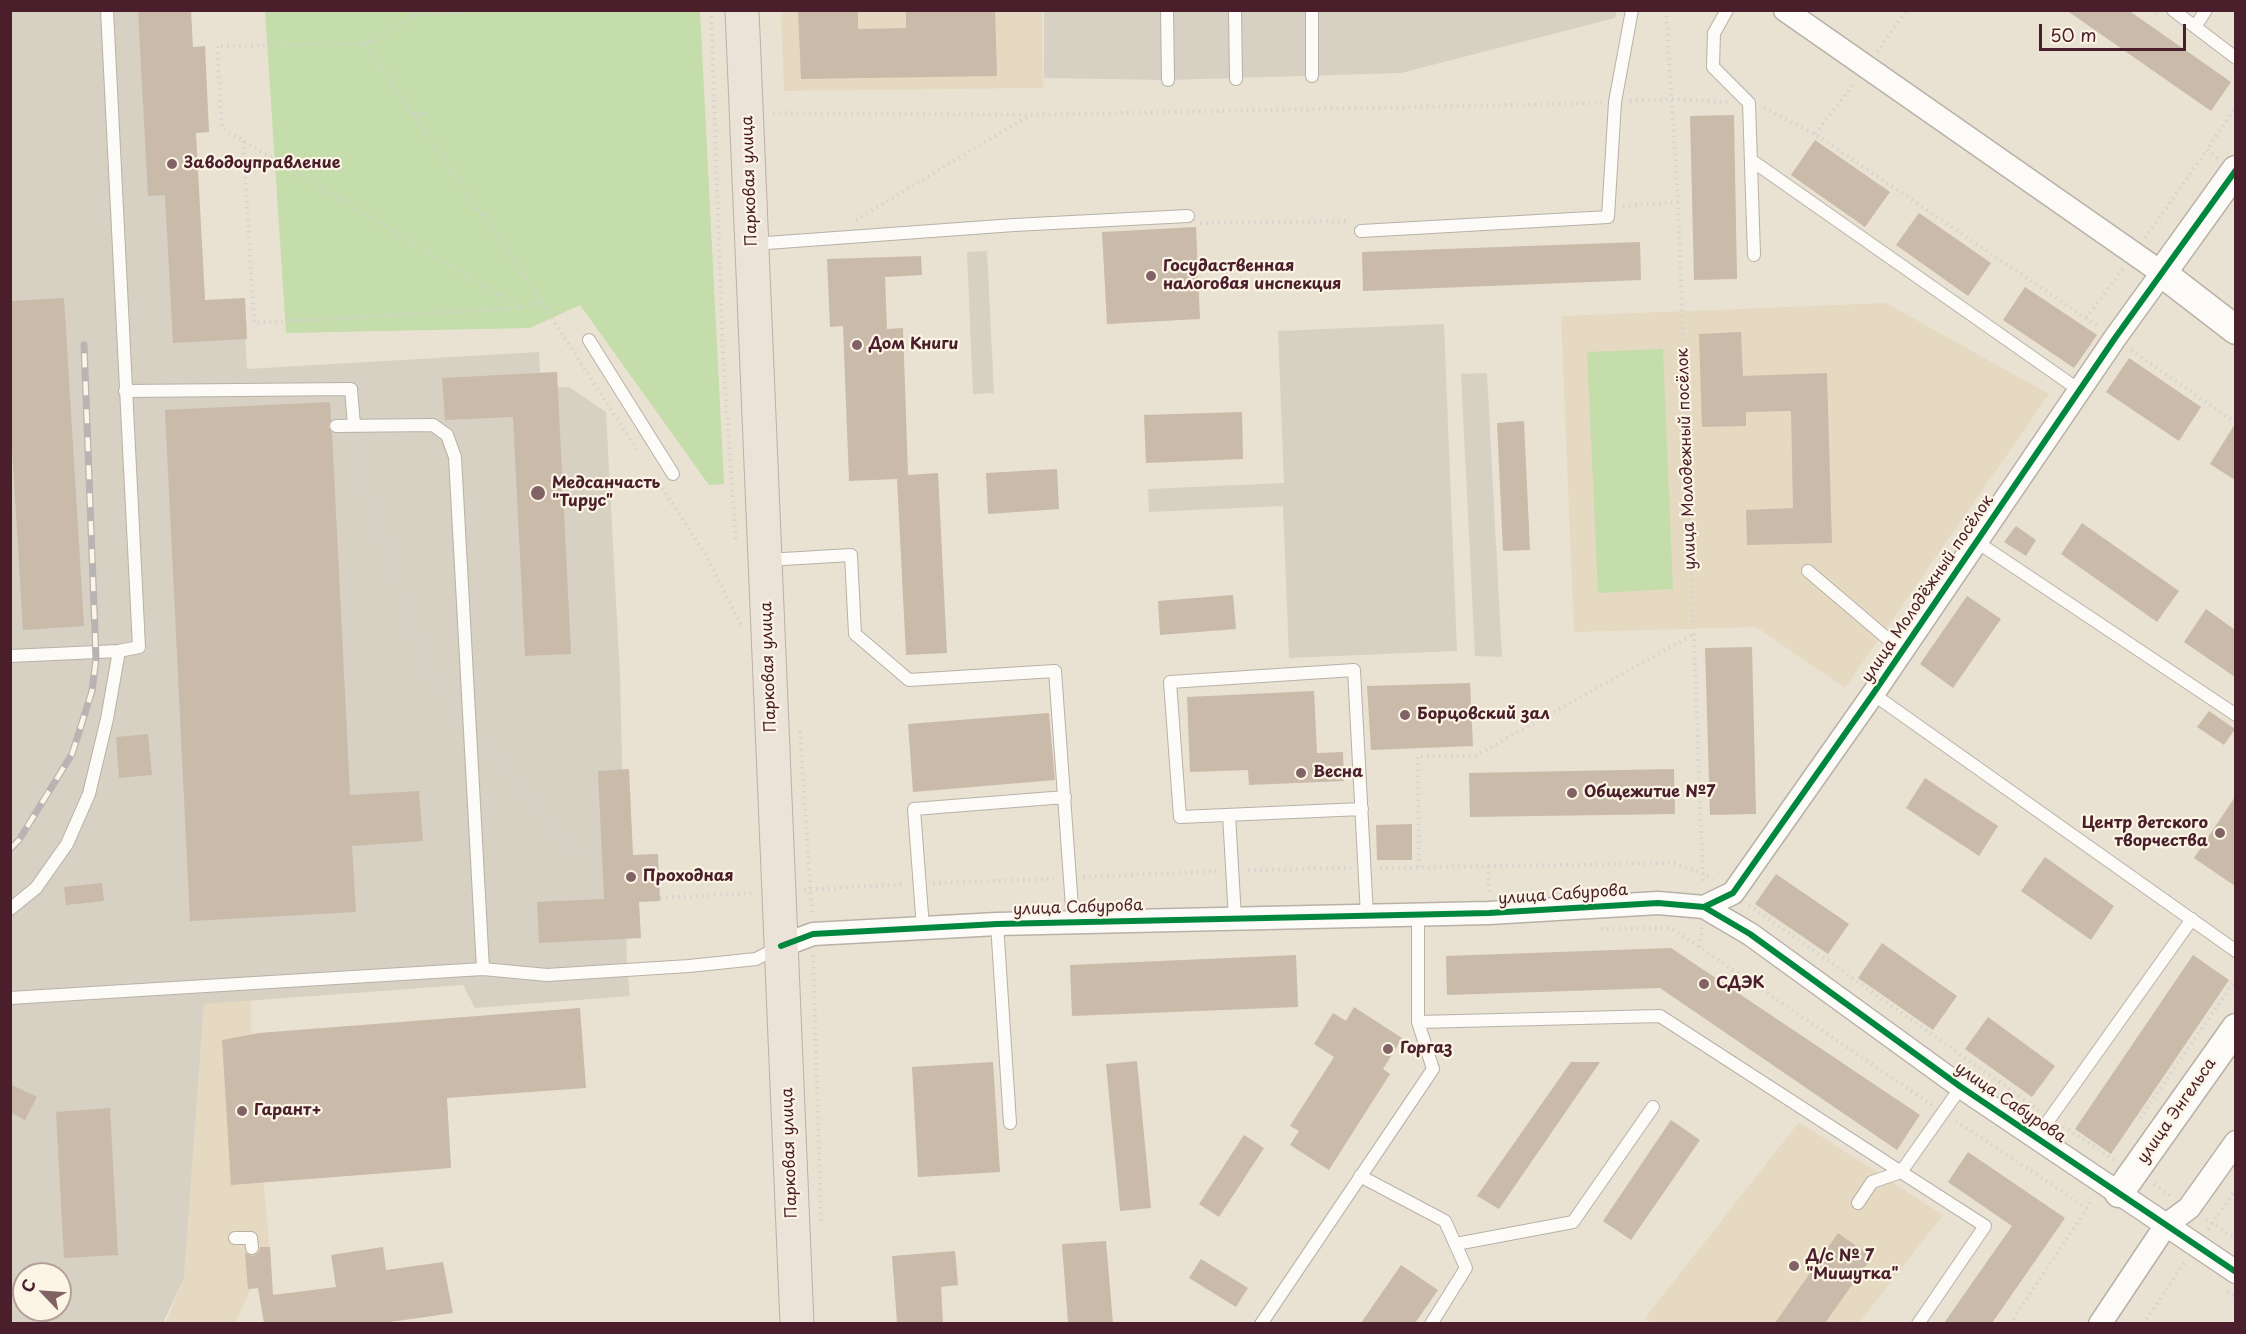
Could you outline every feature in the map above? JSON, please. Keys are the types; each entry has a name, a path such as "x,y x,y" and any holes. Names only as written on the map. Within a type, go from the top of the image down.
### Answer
{"main road":[{"name":"Парковая улица","path":"742,10 764,560 759,892 782,946 797,1323"}],"street":[{"path":"1785,10 2135,253 2235,330"},
{"path":"2162,273 2235,170"},
{"name":"улица Молодёжный посёлок","path":"1704,907 1733,893 1873,694 2079,390 2162,273"},
{"name":"улица Сабурова","path":"782,946 813,934 997,924 1490,913 1658,903 1704,907 1750,934 1961,1087 2036,1138 2127,1182 2166,1225 2235,1272"},
{"name":"улица Энгельса","path":"2127,1182 2235,1028"},
{"path":"2100,1323 2166,1225 2189,1208 2235,1142"}],"lane":[{"path":"10,656 119,651 138,647 107,10"},
{"path":"1167,10 1168,80"},
{"path":"1235,10 1236,79"},
{"path":"1312,10 1312,76"},
{"path":"1361,226 1608,217 1615,102 1632,10"},
{"path":"1727,10 1714,33 1713,67 1749,103 1754,255"},
{"path":"2173,10 2235,58"},
{"path":"2195,27 2206,10"},
{"path":"1751,160 2079,390"},
{"path":"752,244 1014,225 1189,220"},
{"path":"589,340 673,474"},
{"path":"125,391 351,388 354,425"},
{"path":"336,426 433,425 447,435 455,457 483,969"},
{"path":"1977,542 2235,715"},
{"path":"764,560 851,555 855,634 909,680 1055,671 1074,921"},
{"path":"1808,571 1902,651"},
{"path":"10,909 36,888 67,844 89,794 107,719 119,651"},
{"path":"1362,809 1180,817 1170,682 1354,670 1362,809 1367,916"},
{"path":"1873,694 2235,951"},
{"path":"923,928 914,809 1065,797"},
{"path":"1230,815 1235,918"},
{"path":"1262,1323 1433,1069 1418,1022 1418,915"},
{"path":"2036,1138 2192,919"},
{"path":"997,924 1010,1123"},
{"path":"10,998 483,969 548,975 689,966 756,959 782,946"},
{"path":"1418,1022 1660,1016 1985,1226 1918,1323"},
{"path":"1858,1203 1872,1182 1901,1172 1961,1087"},
{"path":"1456,1244 1573,1222 1653,1107"},
{"path":"1360,1176 1446,1221 1466,1268 1431,1323"},
{"path":"235,1238 251,1238 252,1248"}],"path":[{"path":"496,10 413,15 374,40 362,44 217,46 222,128 520,308"},
{"path":"711,10 723,358 736,544"},
{"path":"362,44 377,61 540,300 642,458"},
{"path":"773,113 1030,115 1671,99 1749,103 1762,107 1815,134 2086,318 2235,423"},
{"path":"2086,318 2135,253 2235,106"},
{"path":"412,115 426,114"},
{"path":"823,240 1030,115"},
{"path":"243,141 254,323 520,308 540,300"},
{"path":"2207,150 2235,170"},
{"path":"1608,207 1678,202"},
{"path":"1189,220 1361,226"},
{"path":"354,425 356,458 429,673 579,860"},
{"path":"655,478 707,557 742,626 741,614"},
{"path":"1419,867 1418,756 1475,756 1694,634"},
{"path":"660,898 921,883 1232,871 1674,863 1702,873 1733,893 2112,1159 2127,1182 2189,1208 2235,1239"},
{"path":"1592,930 1671,928 2087,1208"},
{"path":"2010,1323 2038,1283"}],"shaded area":[{"path":"10,11 182,11 197,341 245,338 247,369 539,352 541,388 569,387 606,412 620,677 627,971 630,996 475,1008 463,985 204,1004 184,1278 163,1323 11,1323"},
{"path":"781,11 1042,11 1043,88 784,91"},
{"path":"1044,11 1617,11 1615,18 1401,73 1168,80 1044,78"},
{"path":"987,251 994,393 973,394 967,252"},
{"path":"1886,303 2049,394 1845,688 1756,627 1574,632 1561,316"},
{"path":"1444,324 1457,651 1289,658 1283,506 1149,512 1148,489 1284,483 1278,331"},
{"path":"1487,373 1502,657 1475,656 1461,374"},
{"path":"251,1000 251,1036 273,1287 251,1289 235,1323 165,1324 184,1278 204,1004"},
{"name":"Д/с № 7 \"Мишутка\"","path":"1799,1122 1943,1215 1859,1323 1654,1324 1645,1318"}],"green space":[{"path":"265,11 700,11 724,484 709,485 580,305 530,328 286,333"},
{"path":"1663,349 1673,589 1598,593 1587,352"}],"building":[{"name":"Заводоуправление","path":"138,10 191,10 193,47 205,46 209,132 196,133 205,300 245,298 247,339 173,343 165,195 148,196"},
{"path":"798,10 858,10 858,29 906,28 906,10 995,10 997,76 801,79"},
{"path":"2066,10 2128,10 2231,82 2211,111"},
{"path":"1734,115 1737,279 1694,280 1690,116"},
{"path":"1815,140 1890,192 1865,227 1791,175"},
{"path":"1919,213 1991,263 1968,296 1896,245"},
{"name":"Госудаственная налоговая инспекция","path":"1196,227 1200,319 1107,324 1102,232"},
{"path":"1640,242 1641,280 1363,291 1362,252"},
{"path":"921,256 922,275 885,277 887,329 903,328 908,475 938,473 947,653 906,655 897,479 849,481 843,326 830,327 827,259"},
{"path":"2025,287 2097,335 2074,368 2003,320"},
{"path":"64,298 84,626 23,630 10,414 10,301"},
{"path":"1741,332 1743,376 1827,373 1832,543 1747,545 1746,510 1793,508 1791,411 1746,412 1746,426 1702,427 1699,334"},
{"path":"2129,358 2201,407 2179,441 2106,392"},
{"path":"557,372 571,654 525,656 513,417 445,420 442,378"},
{"path":"330,402 331,420 328,427 332,433 350,795 419,791 423,841 352,846 356,912 190,921 165,410"},
{"path":"1242,412 1243,459 1146,463 1144,415"},
{"path":"1524,421 1530,550 1503,551 1497,423"},
{"path":"2235,424 2235,480 2210,464"},
{"path":"1057,469 1059,509 988,514 986,473"},
{"path":"2082,523 2179,591 2157,622 2061,554"},
{"path":"2016,526 2036,540 2026,556 2004,542"},
{"path":"1233,595 1236,629 1160,635 1158,601"},
{"path":"1967,596 2001,619 1953,688 1920,664"},
{"path":"2206,609 2235,630 2235,677 2184,642"},
{"path":"1752,647 1756,814 1710,815 1705,648"},
{"path":"1470,683 1473,746 1371,750 1367,686"},
{"path":"1314,691 1317,753 1343,752 1344,781 1249,785 1248,770 1190,772 1187,697"},
{"path":"2209,711 2235,729 2224,745 2197,727"},
{"path":"1049,713 1055,780 913,792 908,724"},
{"path":"148,734 152,775 119,778 116,737"},
{"name":"Проходная","path":"629,769 633,855 658,854 660,901 639,902 641,938 539,943 537,902 604,899 598,771"},
{"name":"Общежитие №7","path":"1674,769 1675,814 1470,817 1469,773"},
{"path":"1925,778 1998,826 1979,856 1906,808"},
{"path":"2235,797 2235,886 2194,858"},
{"path":"1412,824 1412,860 1377,860 1376,825"},
{"path":"2045,857 2114,906 2091,940 2021,891"},
{"path":"1776,874 1849,924 1828,954 1755,904"},
{"path":"102,883 104,901 66,905 64,887"},
{"path":"1882,943 1957,996 1933,1030 1858,978"},
{"path":"1671,948 1920,1115 1897,1150 1660,988 1447,995 1446,956"},
{"path":"1296,955 1298,1007 1072,1016 1070,965"},
{"path":"2193,955 2229,980 2111,1154 2075,1129"},
{"path":"1354,1007 1402,1038 1383,1069 1390,1074 1329,1170 1290,1145 1299,1131 1290,1126 1334,1057 1314,1044 1333,1013 1346,1021"},
{"path":"580,1008 586,1088 447,1098 451,1168 231,1185 222,1040 259,1033"},
{"path":"1988,1017 2055,1066 2032,1097 1965,1049"},
{"path":"1137,1061 1151,1208 1120,1211 1106,1064"},
{"path":"993,1062 1000,1172 918,1177 912,1067"},
{"path":"1571,1062 1600,1062 1499,1209 1477,1196"},
{"path":"10,1084 37,1097 25,1120 10,1112"},
{"path":"110,1108 118,1255 64,1258 56,1112"},
{"path":"1671,1120 1700,1140 1631,1240 1603,1221"},
{"path":"1244,1135 1264,1148 1219,1217 1199,1204"},
{"path":"1968,1152 2065,1218 1992,1323 1944,1323 2012,1226 1948,1182"},
{"path":"1838,1233 1872,1257 1825,1323 1775,1323"},
{"path":"1106,1241 1113,1323 1068,1323 1062,1244"},
{"path":"260,1247 270,1247 273,1295 336,1287 331,1255 383,1247 386,1270 443,1262 453,1313 383,1323 264,1323 258,1288 248,1289 245,1253 253,1256 259,1252"},
{"path":"955,1251 958,1285 941,1287 943,1323 897,1323 892,1256"},
{"path":"1201,1259 1248,1288 1236,1307 1189,1278"},
{"path":"1401,1265 1438,1290 1415,1323 1361,1323"}],"railway":[{"path":"10,849 19,840 72,754 92,691 96,659 84,345"}],"cycle path":[{"path":"1704,907 1733,893 1873,694 2115,338 2236,170"},
{"path":"781,946 813,934 997,924 1489,913 1658,903 1704,907 1750,934 1961,1087 2236,1272"}],"place":[{"name":"Заводоуправление","path":"172,164"},
{"name":"Госудаственная налоговая инспекция","path":"1151,276"},
{"name":"Дом Книги","path":"857,345"},
{"name":"Медсанчасть \"Тирус\"","path":"538,493"},
{"name":"Борцовский зал","path":"1405,715"},
{"name":"Весна","path":"1301,773"},
{"name":"Общежитие №7","path":"1572,793"},
{"name":"Центр детского творчества","path":"2220,833"},
{"name":"Проходная","path":"631,877"},
{"name":"СДЭК","path":"1704,984"},
{"name":"Горгаз","path":"1388,1049"},
{"name":"Гарант+","path":"242,1111"},
{"name":"Д/с № 7 \"Мишутка\"","path":"1794,1266"}]}
